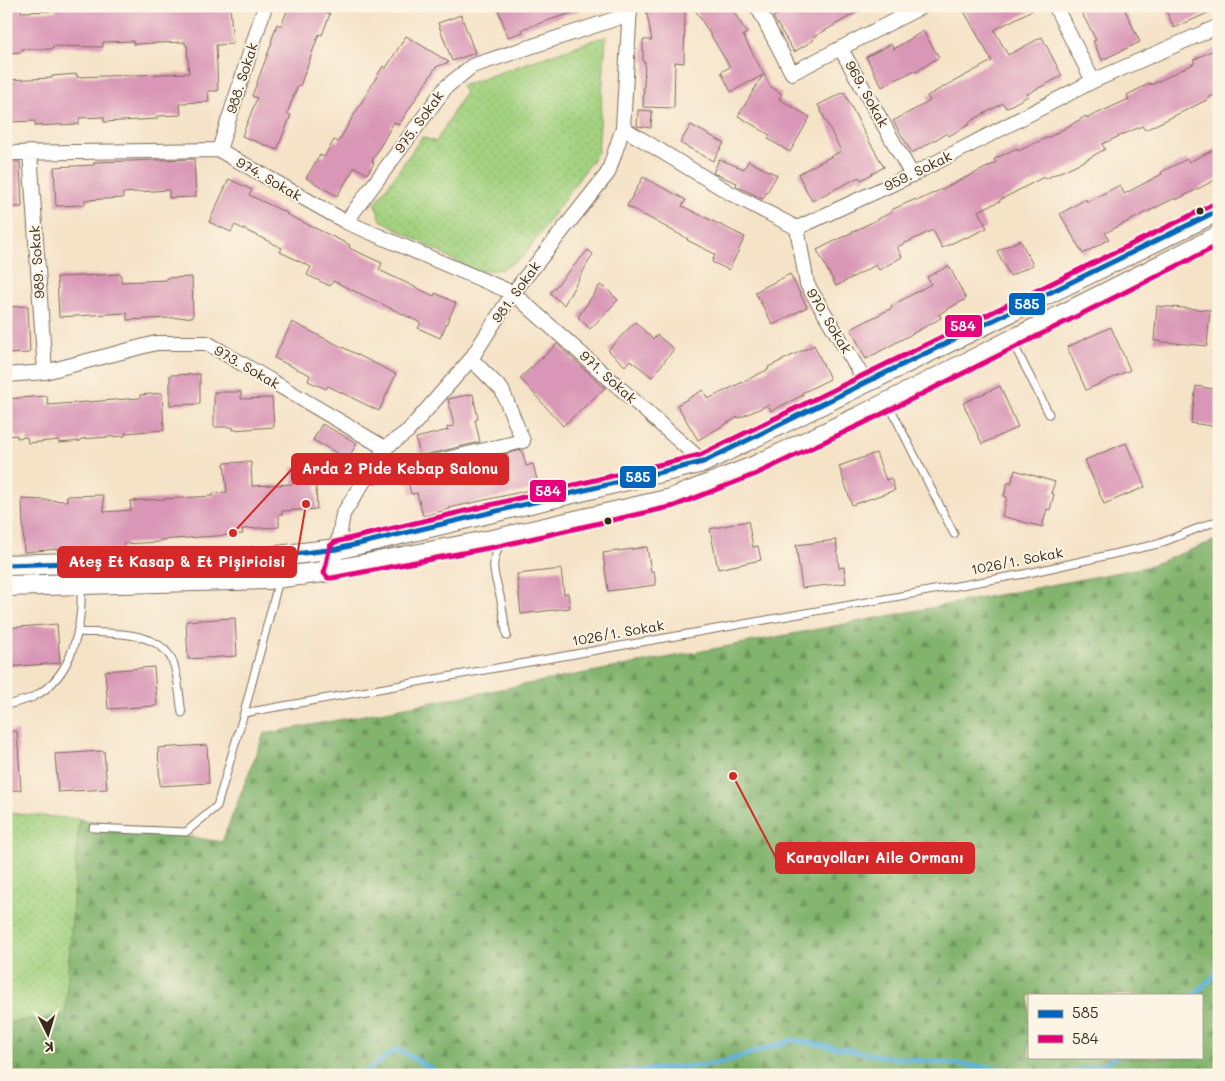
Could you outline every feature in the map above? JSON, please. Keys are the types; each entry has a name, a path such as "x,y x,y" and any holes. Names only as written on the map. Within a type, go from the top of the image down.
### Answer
{"main road":[{"path":"6,565 269,557 337,549 703,462 865,381 1219,210"},
{"path":"6,586 280,577 331,571 504,537 671,499 753,467 887,403 1219,236"}],"street":[{"name":"988. Sokak","path":"219,150 265,6"},
{"name":"969. Sokak","path":"756,6 792,73 841,49 912,175"},
{"path":"841,49 923,6"},
{"path":"1055,6 1093,81"},
{"name":"981. Sokak","path":"331,571 343,514 385,448 408,431 471,358 513,293 608,173 623,128 630,10"},
{"name":"975. Sokak","path":"346,222 446,86 472,66 630,10"},
{"name":"959. Sokak","path":"798,228 912,175 1093,81 1219,26"},
{"path":"623,128 730,192 798,228"},
{"path":"6,153 219,150"},
{"name":"974. Sokak","path":"219,150 346,222 513,293"},
{"name":"989. Sokak","path":"30,152 45,372"},
{"name":"970. Sokak","path":"798,228 807,284 865,381"},
{"name":"971. Sokak","path":"513,293 703,462"},
{"name":"973. Sokak","path":"6,375 45,372 156,343 206,344 385,448"},
{"path":"366,478 523,441 502,390 471,358"}],"lane":[{"path":"1012,340 1049,414"},
{"path":"887,403 954,534"},
{"name":"1026/1. Sokak","path":"244,713 1024,574 1158,544 1219,520"},
{"path":"504,537 495,555 492,570 500,596 507,636"},
{"path":"93,828 186,832 217,806 280,577"},
{"path":"6,705 33,697 50,685 68,661 78,632 82,604 81,584"},
{"path":"78,632 129,635 148,638 161,645 172,660 182,713"}],"green space":[{"path":"606,37 598,152 523,257 502,269 475,272 381,220 375,204 422,137 436,142 465,92 461,86"},
{"path":"1219,539 1219,1075 6,1075 6,1023 65,1015 79,819 222,842 264,734 1146,567"},
{"path":"6,813 79,819 65,1015 6,1023"}],"building":[{"path":"6,6 21,6 21,12 56,11 56,6 230,6 233,44 216,45 218,91 208,91 209,102 180,103 181,115 157,116 157,119 104,122 104,117 79,118 79,124 35,126 35,121 11,122 11,119 6,119 6,80 52,78 52,76 77,74 77,77 189,73 187,45 185,45 185,42 133,44 133,41 103,42 103,47 53,46 53,49 22,49 22,52 6,53"},
{"path":"289,6 311,6 330,14 322,35 319,34 300,86 298,85 287,114 291,115 277,150 242,136 257,98 252,96 277,24 281,26"},
{"path":"497,6 584,6 584,9 522,29 523,32 508,37"},
{"path":"651,6 685,6 684,63 675,62 674,108 643,107 645,62 643,62 643,40 652,40 646,9 651,8"},
{"path":"693,6 730,6 747,33 743,35 770,86 782,94 779,99 810,117 790,152 768,139 770,135 738,116 763,75 731,92 721,72 730,67"},
{"path":"792,6 868,6 812,38 814,40 794,52 773,17"},
{"path":"961,6 1040,6 994,30 1008,55 1042,37 1062,76 1027,94 1028,96 1006,108 1003,103 969,122 970,124 949,136 947,133 912,153 893,121 930,101 927,96 992,61"},
{"path":"1078,6 1123,6 1140,42 1102,60 1093,41 1096,40"},
{"path":"1164,6 1219,6 1219,8 1174,28"},
{"path":"461,15 475,53 452,61 438,23"},
{"path":"923,31 939,57 916,72 915,70 882,87 866,57 891,44 894,49"},
{"path":"406,36 449,62 436,67 399,125 394,122 372,161 374,163 367,174 355,167 337,196 306,178 320,155 324,157 334,140 338,142 383,66 386,68"},
{"path":"1219,47 1219,92 1207,100 1145,130 1142,126 1102,144 1105,149 1084,161 1045,179 1044,177 978,211 987,228 942,248 933,230 897,247 902,257 879,270 876,265 836,286 817,250 892,212 891,210 916,199 917,201 996,163 994,159 1017,148 1018,151 1053,135 1086,116 1087,118 1129,99 1127,95 1195,63 1193,60"},
{"path":"844,92 884,167 861,180 859,177 812,201 798,174 841,151 818,105"},
{"path":"638,110 652,111 651,128 637,126"},
{"path":"691,125 724,143 713,161 680,143"},
{"path":"1219,147 1219,178 1105,233 1109,239 1083,254 1060,214 1086,199 1087,202 1120,185 1124,194 1187,159 1189,162"},
{"path":"194,159 196,197 169,198 169,190 123,193 123,198 85,200 85,205 56,206 54,167 94,165 94,162"},
{"path":"719,159 744,169 748,161 777,175 763,199 736,186 737,183 713,173"},
{"path":"6,162 20,162 22,207 6,207"},
{"path":"643,177 686,200 682,206 745,237 729,270 712,262 715,254 627,206"},
{"path":"229,179 252,190 249,195 350,245 349,248 382,263 379,270 434,296 435,293 456,303 440,338 418,328 421,323 384,305 333,281 330,286 307,275 311,267 280,252 282,248 235,225 231,232 209,222"},
{"path":"1020,240 1033,265 1010,276 997,251"},
{"path":"588,250 593,254 564,305 550,293"},
{"path":"949,266 966,299 939,314 941,318 866,359 851,329 892,308 891,306 931,284 927,277"},
{"path":"121,274 121,282 192,277 193,317 127,320 127,313 59,317 57,277"},
{"path":"790,274 807,307 773,325 755,292"},
{"path":"600,285 605,287 618,300 590,329 578,317"},
{"path":"28,306 30,353 6,354 6,307"},
{"path":"1157,306 1210,310 1207,346 1154,341"},
{"path":"292,322 396,374 379,411 328,386 326,389 308,381 310,375 274,358"},
{"path":"635,322 653,339 657,335 674,349 652,377 630,360 625,366 608,350"},
{"path":"1111,327 1130,370 1086,390 1067,347"},
{"path":"557,344 605,388 563,426 520,378"},
{"path":"814,345 830,379 771,411 768,405 738,417 698,440 677,405 703,390 708,399"},
{"path":"200,374 200,404 170,405 170,375"},
{"path":"1000,386 1018,427 982,444 963,403"},
{"path":"1196,386 1219,390 1219,427 1191,423"},
{"path":"214,392 241,392 241,399 272,398 274,427 233,430 233,427 214,427"},
{"path":"162,393 164,430 125,433 125,436 81,439 81,441 59,443 59,440 28,443 27,437 17,438 17,435 6,436 6,399 47,396 48,405 140,398 140,395"},
{"path":"473,394 478,419 475,420 480,442 420,456 416,438 448,430 447,427 454,426 448,399"},
{"path":"322,424 357,443 348,459 313,440"},
{"path":"1126,443 1145,487 1104,504 1085,460"},
{"path":"522,450 526,466 533,464 539,488 449,508 423,516 417,493 411,494 407,477"},
{"path":"876,453 886,480 891,478 895,490 852,505 839,466"},
{"path":"251,462 252,486 293,484 292,467 315,466 317,509 282,511 282,514 279,514 279,527 242,529 243,534 123,544 123,550 59,551 59,549 24,552 22,499 67,501 67,496 103,495 104,512 131,510 130,501 213,496 213,493 227,492 224,463"},
{"path":"1015,470 1055,482 1051,493 1054,494 1050,510 1047,509 1042,527 1002,516 1007,497 1004,496 1008,482 1011,484"},
{"path":"748,521 753,547 758,546 761,560 718,569 710,529"},
{"path":"836,540 839,568 844,567 846,583 802,588 796,545"},
{"path":"647,547 651,572 654,571 656,585 608,591 603,553"},
{"path":"561,569 564,594 568,593 570,608 521,614 517,574"},
{"path":"235,618 237,656 188,659 186,621"},
{"path":"57,624 60,663 6,667 6,628"},
{"path":"154,667 157,706 108,709 105,671"},
{"path":"17,731 21,790 6,791 6,732"},
{"path":"207,745 209,783 160,786 158,748"},
{"path":"104,751 107,789 58,792 55,754"}],"waterway":[{"path":"1195,994 1219,971"},
{"path":"592,1075 717,1064 793,1040 886,1057 1004,1069 1024,1075"},
{"path":"361,1075 397,1049 442,1075"},
{"path":"1059,1075 1100,1066 1114,1058"}],"transit line":[{"name":"584","path":"1216,203 700,455 335,542 330,546 324,573 328,578 332,578 499,546 674,506 756,474 864,423 1219,245"},
{"name":"585","path":"6,565 269,557 337,549 703,462 1219,210"}],"place":[{"name":"Ateş Et Kasap & Et Pişiricisi","path":"306,504"},
{"name":"Arda 2 Pide Kebap Salonu","path":"233,533"},
{"name":"Karayolları Aile Ormanı","path":"733,776"}]}
